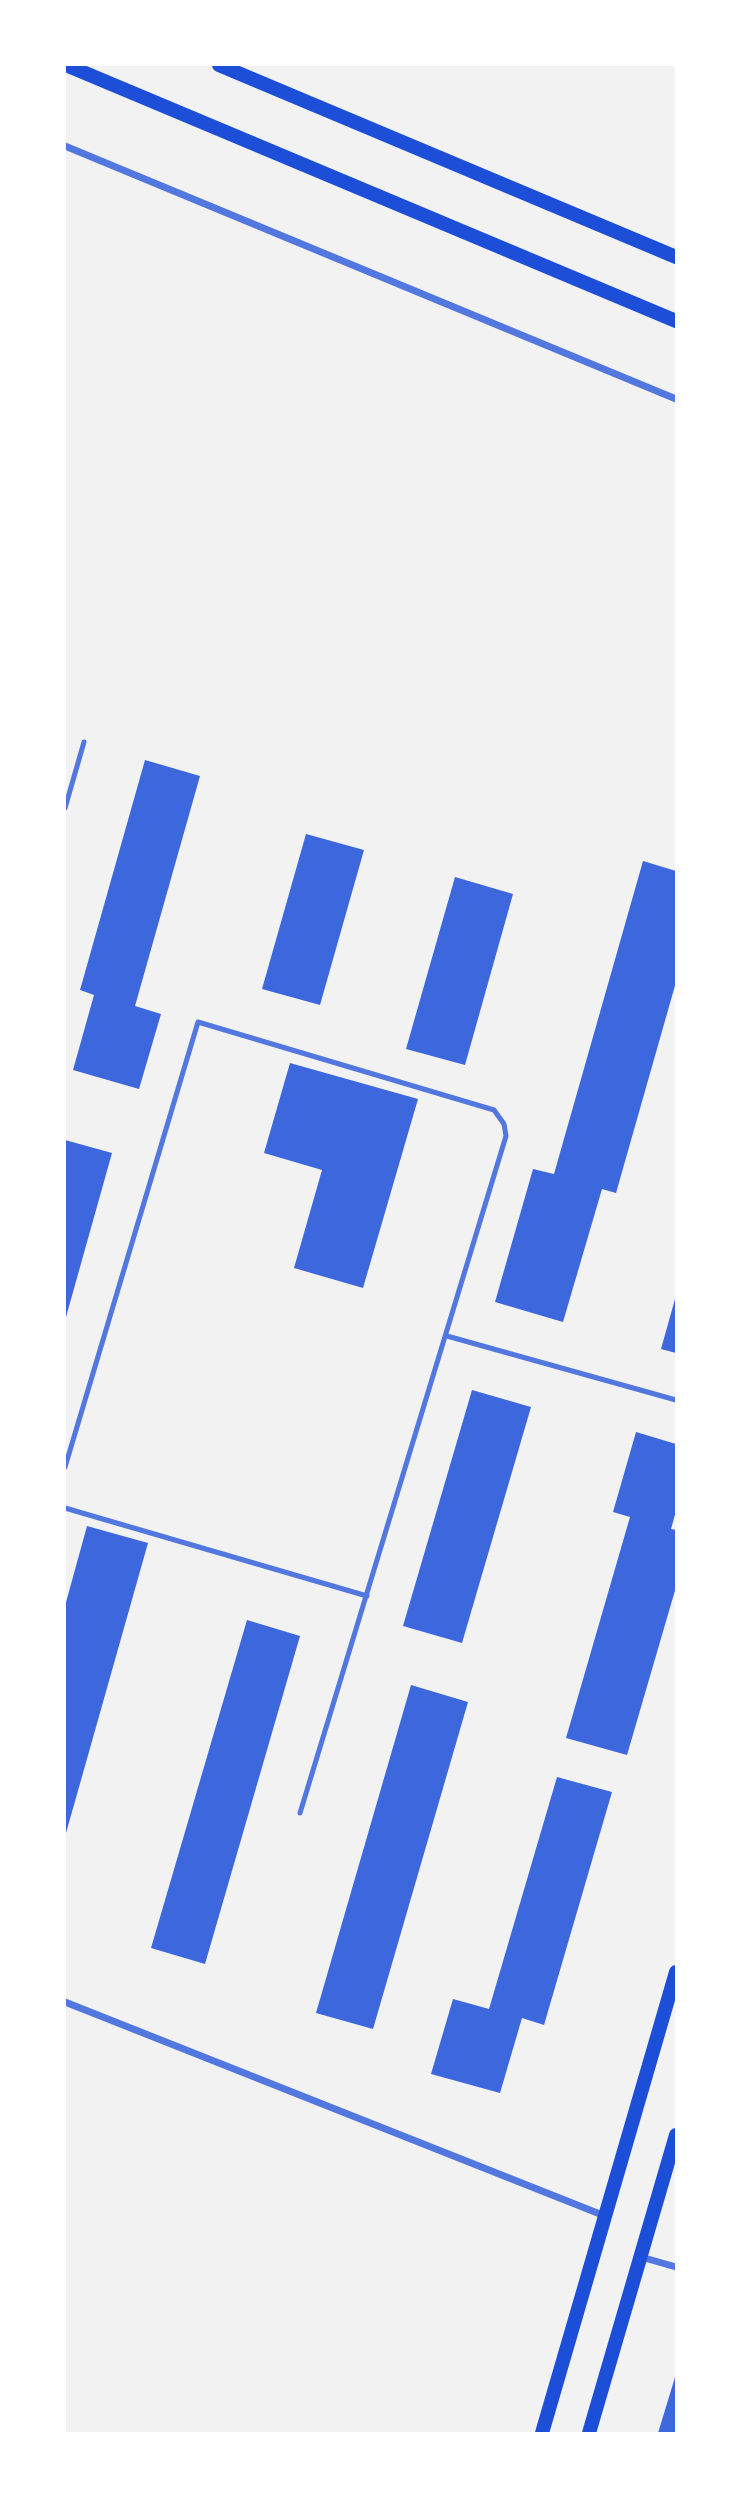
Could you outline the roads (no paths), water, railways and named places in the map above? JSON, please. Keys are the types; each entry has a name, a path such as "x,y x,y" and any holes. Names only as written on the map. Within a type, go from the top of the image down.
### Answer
{"main road":[{"path":"66,65 676,321"},
{"path":"219,65 676,257"},
{"path":"542,2433 676,1972"},
{"path":"589,2433 676,2135"}],"street":[{"path":"65,146 676,399"},
{"path":"65,2001 605,2217"},
{"path":"641,2257 676,2267"}],"lane":[{"path":"65,808 84,742"},
{"path":"65,1467 198,1022 494,1110 504,1124 506,1136 300,1813"},
{"path":"447,1336 676,1400"},
{"path":"65,1508 367,1596"}]}
